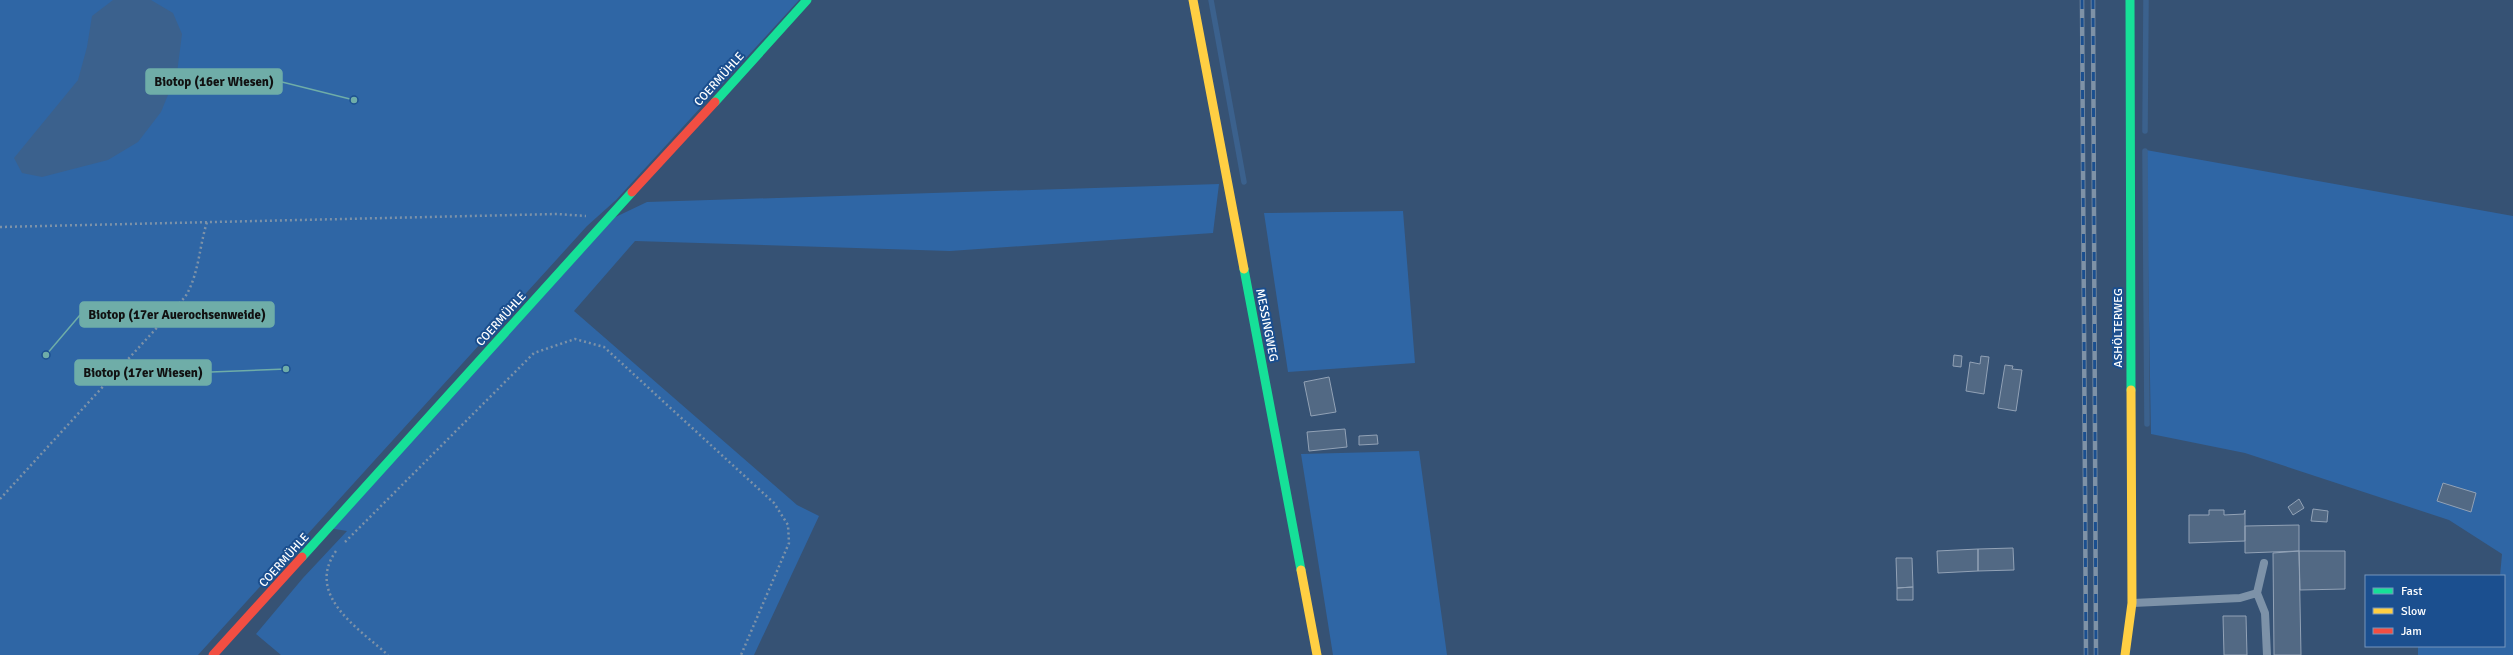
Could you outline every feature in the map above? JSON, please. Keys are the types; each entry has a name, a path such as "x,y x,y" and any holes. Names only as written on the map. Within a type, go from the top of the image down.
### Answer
{"street":[{"name":"COERMÜHLE","path":"213,655 807,0"},
{"name":"MESSINGWEG","path":"1193,0 1317,655"},
{"name":"ASHÖLTERWEG","path":"2125,655 2132,604 2128,140 2130,0"}],"lane":[{"path":"2264,563 2257,593 2264,613 2267,655"},
{"path":"2132,604 2240,598 2257,593"}],"path":[{"path":"0,227 557,214 581,214 605,222"},
{"path":"0,499 185,297 193,284 200,243 207,222"},
{"path":"343,544 534,353 575,339 604,347 774,503 788,525 789,543 740,655"},
{"path":"337,549 328,562 326,580 329,597 339,610 388,655"}],"shaded area":[{"path":"0,0 799,0 616,200 587,226 198,655 0,655"},
{"path":"113,0 151,0 173,13 182,34 177,73 161,112 138,142 108,160 42,177 22,173 14,158 78,80 87,47 92,16"},
{"path":"2146,150 2513,216 2513,655 2418,655 2418,647 2505,647 2505,575 2500,575 2502,554 2449,520 2245,453 2151,434"},
{"path":"1219,184 1213,233 950,251 635,241 574,311 797,505 819,516 754,655 281,655 256,634 303,578 347,531 329,528 605,222 647,202"},
{"path":"1403,211 1415,363 1288,372 1264,213"},
{"path":"1419,451 1447,655 1333,655 1301,454"}],"building":[{"path":"1954,355 1962,356 1961,367 1953,366"},
{"path":"1981,356 1989,357 1984,394 1966,391 1970,362 1980,364"},
{"path":"2005,365 2013,366 2012,369 2022,370 2016,411 1998,408"},
{"path":"1329,377 1336,412 1311,416 1304,382"},
{"path":"1345,429 1347,447 1309,451 1307,432"},
{"path":"1377,435 1378,444 1359,445 1359,436"},
{"path":"2443,483 2476,493 2471,512 2437,501"},
{"path":"2299,499 2304,508 2293,515 2288,507"},
{"path":"2313,509 2328,511 2327,522 2311,521"},
{"path":"2209,510 2224,510 2224,515 2244,514 2245,510 2245,541 2189,543 2189,515 2209,515"},
{"path":"2299,525 2299,551 2245,553 2245,526"},
{"path":"2013,548 2014,570 1978,571 1978,549"},
{"path":"1978,549 1978,571 1938,573 1937,551"},
{"path":"2299,551 2345,551 2345,589 2300,590"},
{"path":"2299,551 2301,655 2274,655 2273,553"},
{"path":"1896,558 1912,558 1913,587 1897,588"},
{"path":"1913,587 1913,600 1897,600 1897,588"},
{"path":"2223,616 2246,616 2247,655 2224,655"}],"waterway":[{"path":"1211,0 1244,182"},
{"path":"2145,131 2146,0"},
{"path":"2145,151 2147,424"}],"railway":[{"path":"2082,0 2086,655"},
{"path":"2093,0 2096,655"}],"traffic: fast":[{"path":"715,102 807,0"},
{"path":"2130,0 2131,390"},
{"path":"302,557 632,192"},
{"path":"1244,269 1301,570"}],"traffic: slow":[{"path":"1193,0 1244,269"},
{"path":"2125,655 2132,603 2131,390"},
{"path":"1301,570 1317,655"}],"traffic: jam":[{"path":"632,192 715,102"},
{"path":"213,655 302,557"}],"place":[{"name":"Biotop (16er Wiesen)","path":"354,100"},
{"name":"Biotop (17er Auerochsenweide)","path":"46,355"},
{"name":"Biotop (17er Wiesen)","path":"286,369"}]}
